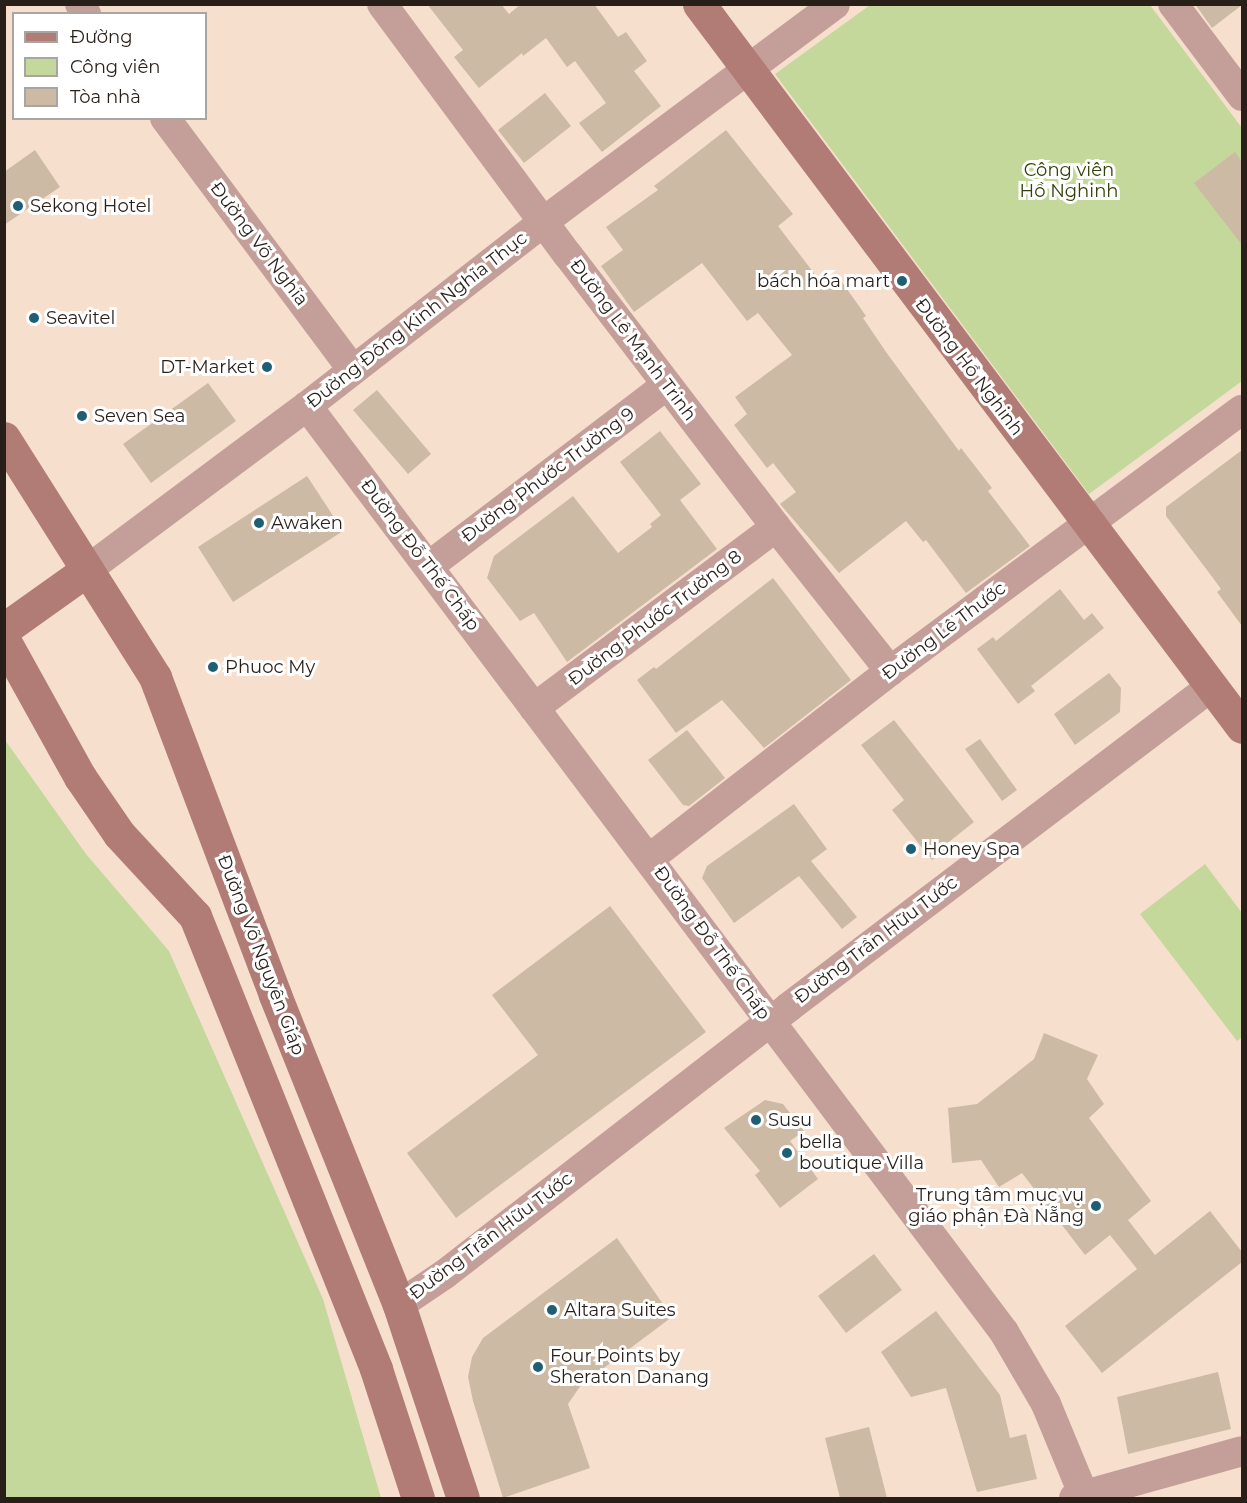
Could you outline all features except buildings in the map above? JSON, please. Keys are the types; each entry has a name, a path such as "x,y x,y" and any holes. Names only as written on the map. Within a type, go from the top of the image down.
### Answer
{"main road":[{"name":"Đường Hồ Nghinh","path":"699,4 1087,524 1242,727"},
{"name":"Đường Võ Nguyên Giáp","path":"4,438 155,677 275,995 399,1305 463,1498"},
{"path":"4,628 87,570"},
{"path":"4,640 80,777 119,834 195,916 357,1322 418,1498"},
{"path":"357,1322 399,1305"}],"street":[{"name":"Đường Lê Mạnh Trinh","path":"382,4 667,385 890,671"},
{"name":"Đường Đông Kinh Nghĩa Thục","path":"87,570 307,406 543,222 835,4"},
{"path":"1173,4 1242,96"},
{"name":"Đường Võ Nghĩa","path":"166,120 353,370"},
{"name":"Đường Phước Trường 9","path":"429,566 667,385"},
{"name":"Đường Đỗ Thế Chấp","path":"307,406 650,858 769,1022 1004,1332 1046,1404 1081,1498"},
{"name":"Đường Lê Thước","path":"650,858 890,671 1242,410"},
{"name":"Đường Phước Trường 8","path":"534,708 776,527"},
{"name":"Đường Trần Hữu Tước","path":"399,1305 445,1274 769,1022 1212,686"},
{"path":"1081,1498 1242,1451"}],"green space":[{"name":"Công viên Hồ Nghinh","path":"870,5 1150,5 1242,128 1242,381 1089,494 775,74"},
{"path":"5,740 86,854 169,951 323,1299 381,1498 5,1498"},
{"path":"1205,864 1242,913 1242,1037 1237,1041 1140,914"}],"place":[{"name":"Sekong Hotel","path":"18,206"},
{"name":"bách hóa mart","path":"902,281"},
{"name":"Seavitel","path":"34,318"},
{"name":"DT-Market","path":"267,367"},
{"name":"Seven Sea","path":"82,416"},
{"name":"Awaken","path":"259,523"},
{"name":"Phuoc My","path":"213,667"},
{"name":"Honey Spa","path":"911,849"},
{"name":"Susu","path":"756,1120"},
{"name":"bella boutique Villa","path":"787,1153"},
{"name":"Trung tâm mục vụ giáo phận Đà Nẵng","path":"1096,1206"},
{"name":"Altara Suites","path":"552,1310"},
{"name":"Four Points by Sheraton Danang","path":"538,1367"}]}
